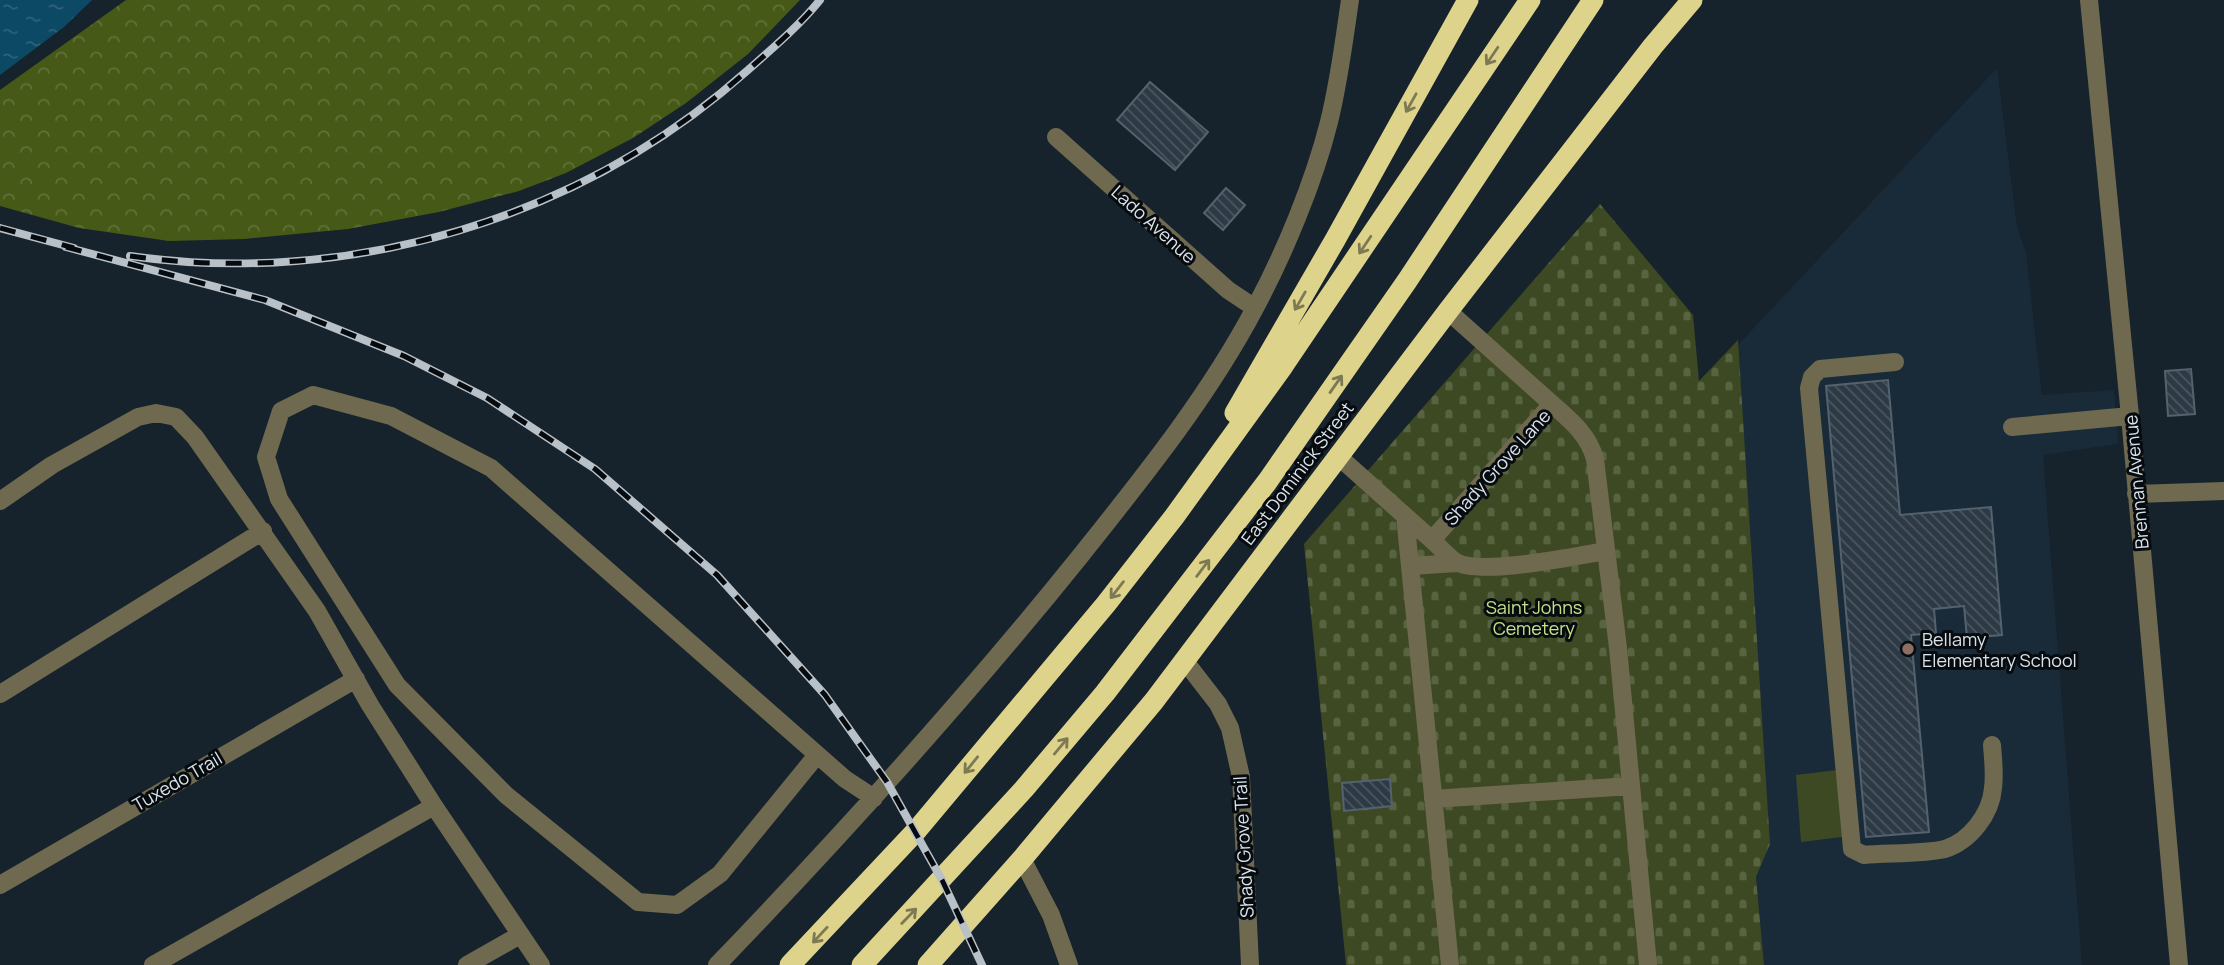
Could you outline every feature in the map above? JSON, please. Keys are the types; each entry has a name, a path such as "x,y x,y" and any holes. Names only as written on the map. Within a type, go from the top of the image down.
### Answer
{"highway":[{"path":"1174,517 1335,240 1468,0"},
{"path":"790,965 916,831 1106,604 1174,517 1283,366 1530,0"},
{"path":"862,965 1024,789 1163,621 1251,504 1406,281 1593,0"},
{"name":"East Dominick Street","path":"928,965 1022,859 1154,701 1448,311 1692,0"}],"street":[{"path":"717,965 874,798 1017,635 1148,471 1212,381 1255,308 1288,237 1325,136 1338,80 1350,0"},
{"name":"Brennan Avenue","path":"2089,0 2130,416 2179,965"},
{"name":"Lado Avenue","path":"1056,137 1228,290 1255,308"},
{"name":"Shady Grove Lane","path":"1338,456 1432,540 1552,404 1448,311"},
{"path":"1895,362 1820,369 1812,377 1810,388 1853,849 1859,855 1864,855 1944,849 1960,842 1975,830 1987,811 1993,789 1992,745"},
{"path":"817,755 720,874 677,905 638,902 506,795 397,685 279,499 266,457 281,411 313,395 391,415 491,468 817,755 845,779 874,798"},
{"path":"1552,404 1580,430 1595,459 1648,965"},
{"path":"0,501 52,465 138,417 156,413 176,417 195,437 317,611 434,806 541,965"},
{"path":"2012,427 2130,416"},
{"path":"2136,494 2224,491"},
{"path":"1405,516 1450,965"},
{"path":"0,694 262,531"},
{"path":"1432,540 1457,563"},
{"path":"1410,566 1457,563 1483,567 1513,566 1606,551"},
{"name":"Shady Grove Trail","path":"1184,660 1218,704 1230,728 1241,777 1250,965"},
{"name":"Tuxedo Trail","path":"0,885 356,679"},
{"path":"1433,799 1631,786"},
{"path":"153,965 434,806"},
{"path":"1022,859 1051,915 1069,965"},
{"path":"467,965 520,935"}],"shaded area":[{"name":"Bellamy Elementary School","path":"1997,68 2017,227 2026,252 2042,395 2114,390 2118,444 2043,455 2082,965 1764,965 1756,877 1770,844 1738,345"}],"green space":[{"path":"126,0 800,0 748,54 686,103 633,138 566,173 519,191 439,212 348,229 244,239 169,241 79,228 0,206 0,90"},
{"name":"Saint Johns Cemetery","path":"1600,204 1693,315 1699,381 1738,340 1770,844 1756,877 1764,965 1346,965 1304,544"},
{"path":"1837,770 1842,837 1801,842 1796,775"}],"water":[{"path":"0,0 92,0 64,27 0,75"}],"building":[{"path":"1150,82 1208,132 1175,170 1117,120"},
{"path":"1226,188 1245,205 1223,230 1204,213"},
{"path":"2191,369 2195,414 2168,416 2165,371"},
{"path":"1888,380 1900,515 1991,507 2002,635 1967,638 1964,606 1934,609 1936,633 1911,635 1929,832 1866,837 1826,386"},
{"path":"1390,779 1392,806 1344,811 1342,783"}],"railway":[{"path":"130,256 213,263 296,261 379,250 459,230 537,203 612,166 683,122 748,70 795,28 820,0"},
{"path":"0,228 74,248"},
{"path":"66,247 265,300 404,356 487,398 595,469 717,575 825,695 887,782 942,880 982,965"}],"place":[{"name":"Bellamy Elementary School","path":"1908,649"}]}
